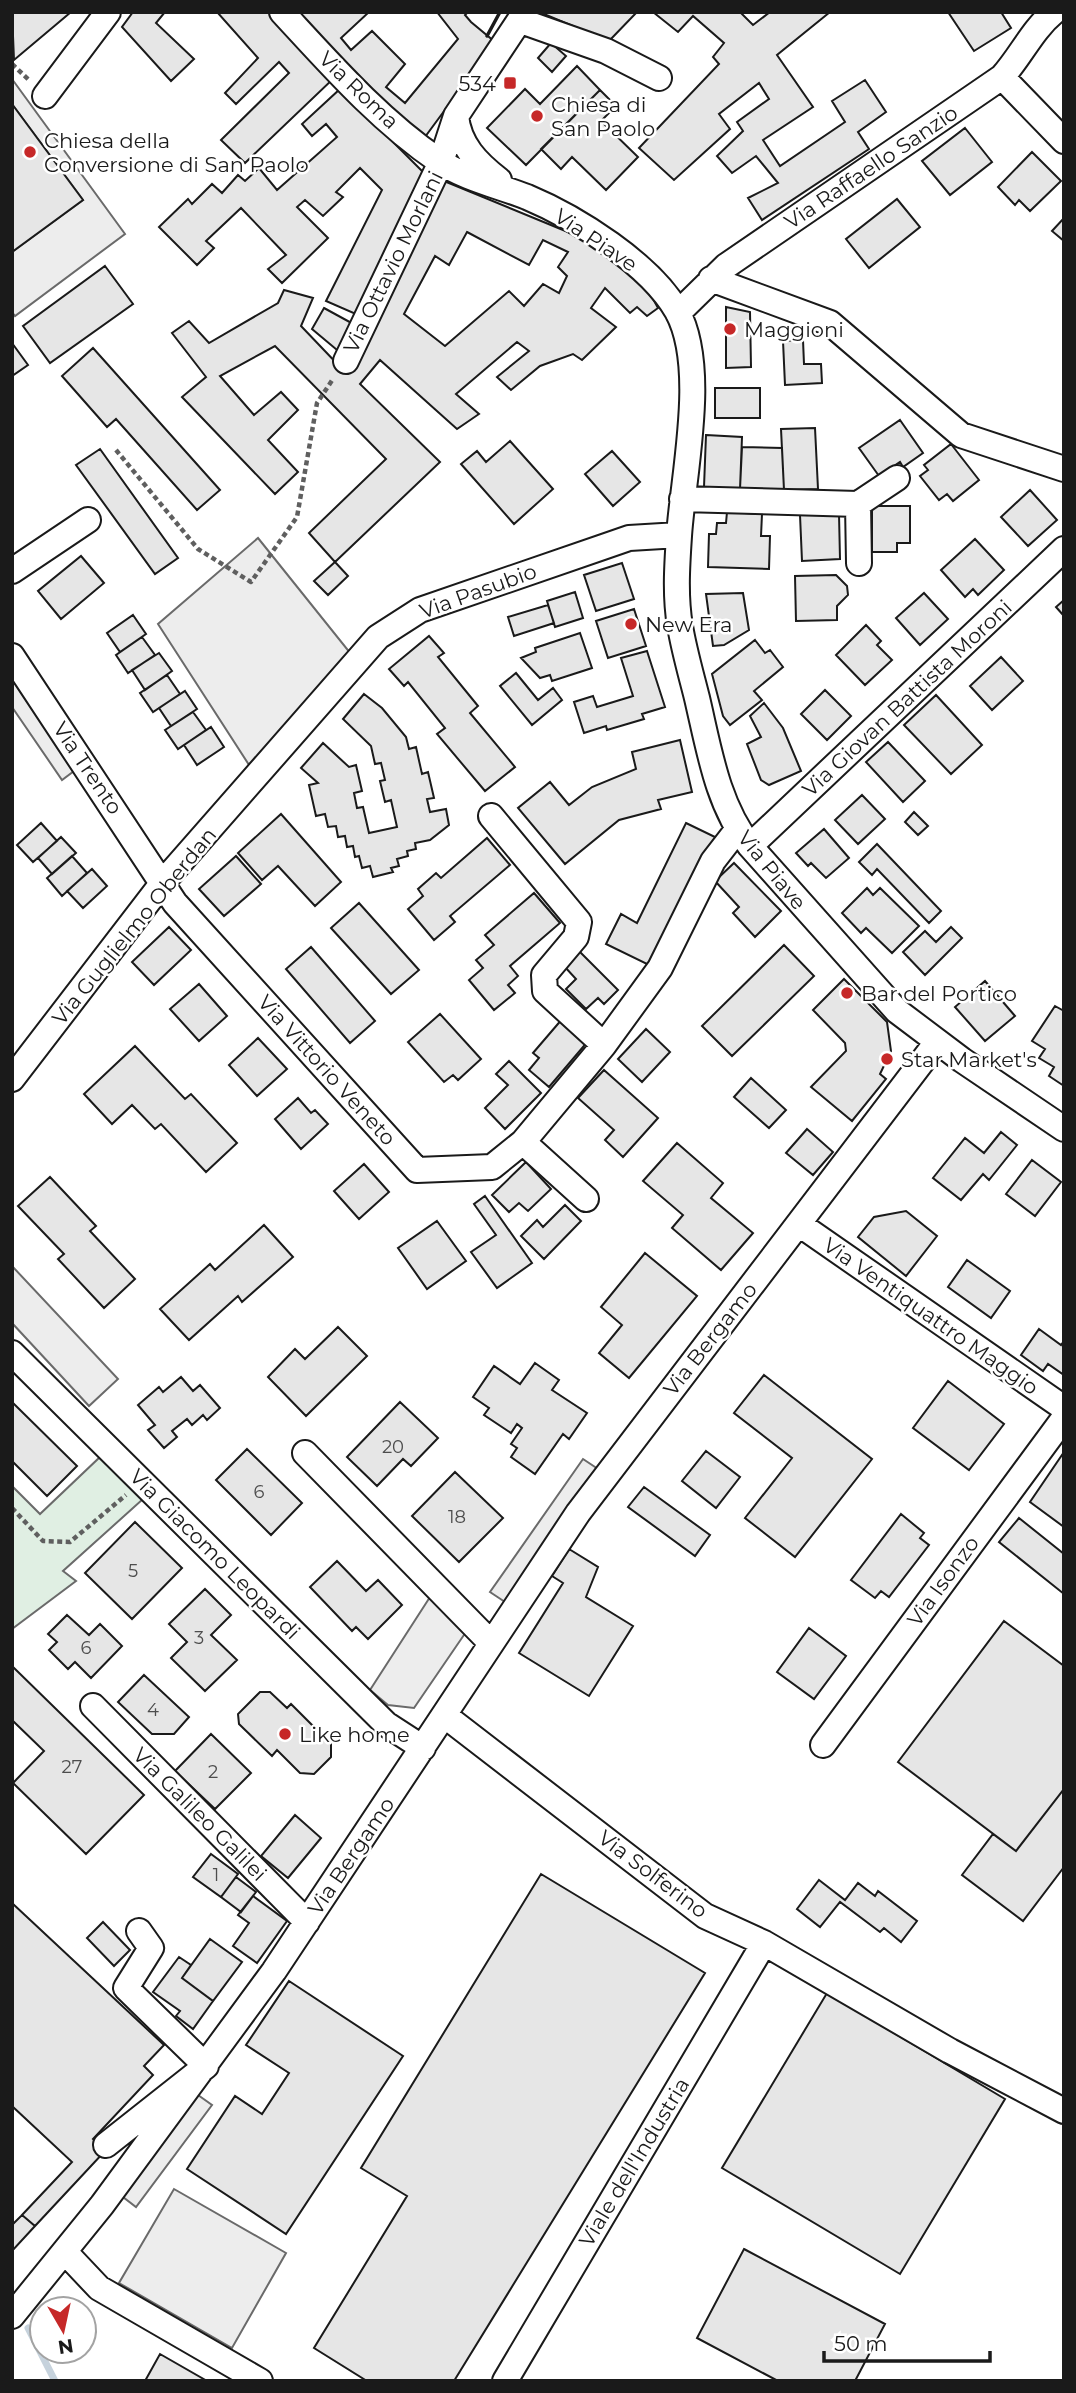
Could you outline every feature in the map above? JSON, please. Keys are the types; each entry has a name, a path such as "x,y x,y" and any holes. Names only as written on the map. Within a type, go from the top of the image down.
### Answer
{"street":[{"path":"45,96 108,12"},
{"name":"Via Roma","path":"282,12 363,99 441,162"},
{"name":"Via Raffaello Sanzio","path":"678,313 711,279 1002,77 1039,25 1054,12"},
{"path":"523,17 606,51 659,78"},
{"name":"Via Ottavio Morlani","path":"345,361 441,162 456,116 523,17"},
{"path":"1002,77 1064,141"},
{"path":"456,116 458,134 464,146 516,194"},
{"name":"Via Piave","path":"441,162 577,224 618,250 658,285 678,313 690,355 693,396 679,535 677,575 680,625 724,801 744,838 897,1011 937,1042 1064,1129"},
{"path":"711,279 830,323 961,435 1064,469"},
{"path":"682,499 858,504 897,478"},
{"path":"858,504 859,563"},
{"path":"12,571 88,520"},
{"name":"Via Pasubio","path":"258,775 378,637 420,610 629,538 679,535"},
{"name":"Via Giovan Battista Moroni","path":"744,838 1064,549"},
{"name":"Via Trento","path":"12,656 164,881"},
{"name":"Via Guglielmo Oberdan","path":"12,1079 164,881 258,775"},
{"path":"491,816 579,922 576,937 544,975 545,991 604,1045"},
{"name":"Via Vittorio Veneto","path":"164,881 176,903 417,1170 492,1167 523,1142 604,1045 660,968 713,861 744,838"},
{"name":"Via Bergamo","path":"12,2316 65,2252 206,2066 307,1922 584,1504 937,1042"},
{"path":"523,1142 586,1199"},
{"name":"Via Ventiquattro Maggio","path":"799,1224 1064,1408"},
{"name":"Via Giacomo Leopardi","path":"12,1353 386,1724 423,1748"},
{"name":"Via Isonzo","path":"823,1745 1064,1418"},
{"path":"305,1452 491,1643"},
{"name":"Via Galileo Galilei","path":"93,1706 307,1922"},
{"name":"Via Solferino","path":"444,1715 705,1916 764,1943 950,2051 1064,2111"},
{"path":"139,1931 151,1948 126,1988 206,2066"},
{"name":"Viale dell'Industria","path":"505,2381 764,1943"},
{"name":"Via Bergamo","path":"106,2145 206,2066"},
{"path":"65,2252 99,2288 260,2381"}],"path":[{"path":"116,450 198,549 251,582 298,517 317,403 345,361"},
{"path":"12,1508 43,1541 70,1542 142,1480"}],"green space":[{"path":"100,1457 143,1499 63,1571 76,1581 12,1629 12,1486 40,1514"}],"shaded area":[{"path":"12,79 125,234 15,316 12,312 12,252 83,200 12,104"},
{"path":"258,538 351,654 251,768 158,624"},
{"path":"12,679 74,771 62,780 12,707"},
{"path":"12,1266 118,1379 89,1406 12,1323"},
{"path":"583,1459 598,1469 505,1602 490,1592"},
{"path":"430,1597 466,1632 414,1708 388,1705 370,1690"},
{"path":"198,2095 212,2105 136,2207 123,2197"},
{"path":"174,2189 286,2253 232,2348 119,2283"}],"building":[{"path":"12,12 71,12 14,60"},
{"path":"133,12 165,12 156,23 194,59 171,81 122,27"},
{"path":"217,12 277,12 334,78 245,163 221,140 289,73 279,62 236,104 225,93 258,58"},
{"path":"291,12 369,12 341,38 351,50 372,31 405,64 386,87 405,103 458,39 437,12 468,12 465,15 471,22 495,42 422,141"},
{"path":"539,12 637,12 609,41"},
{"path":"653,12 740,12 753,25 770,12 830,12 777,55 813,107 763,140 780,166 845,122 832,101 865,80 886,112 858,132 869,149 762,220 748,198 778,183 756,156 732,173 717,156 743,131 737,122 769,99 759,83 719,114 730,129 674,180 639,148 719,64 713,57 724,43 693,16 678,32"},
{"path":"948,12 1001,12 1011,28 974,51"},
{"path":"551,43 566,56 552,72 538,58"},
{"name":"Chiesa di San Paolo","path":"577,66 600,90 526,165 487,128 525,89 540,104"},
{"path":"340,89 426,175 358,315 326,301 382,190 360,168 336,192 343,197 323,216 305,200 297,207 328,238 282,283 268,269 286,255 241,208 206,241 214,248 197,265 159,227 188,199 192,204 212,184 222,193 238,175 245,181 259,168 277,190 337,137 326,124 312,136 302,124"},
{"path":"600,90 616,106 601,121 638,157 606,190 572,157 561,169 541,149"},
{"name":"Chiesa della Conversione di San Paolo","path":"12,104 83,200 12,252"},
{"path":"965,128 992,162 950,195 922,161"},
{"path":"1032,152 1061,181 1030,211 1019,200 1015,205 998,187"},
{"path":"444,181 580,237 617,259 652,297 658,308 647,316 637,307 630,313 605,288 591,308 616,327 582,360 573,354 540,366 511,390 497,377 529,351 517,342 456,394 479,414 457,429 380,360 360,384 440,462 335,562 309,533 386,459 275,346 220,376 254,415 281,392 298,410 268,440 298,472 275,494 182,397 206,377 172,333 189,321 209,343 278,303 284,290 313,298 301,326 344,371","holes":["467,232 529,265 543,240 568,252 558,267 567,276 559,293 543,284 524,306 509,291 445,346 404,314 435,256 449,265"]},
{"path":"897,199 920,227 869,268 846,239"},
{"path":"1064,218 1064,241 1052,231"},
{"path":"105,266 133,304 50,363 23,326"},
{"path":"726,307 750,312 751,367 726,368"},
{"path":"324,308 357,326 343,355 312,329"},
{"path":"803,340 804,364 821,364 822,383 785,385 783,341"},
{"path":"12,343 28,365 12,376"},
{"path":"93,348 220,490 197,510 116,419 107,427 62,376"},
{"path":"715,388 760,388 760,418 715,418"},
{"path":"900,420 923,453 903,467 900,462 879,476 859,448"},
{"path":"815,428 818,489 784,490 781,429"},
{"path":"706,435 742,437 740,489 704,487"},
{"path":"510,441 553,489 514,524 461,464 477,451 486,462"},
{"path":"951,444 979,480 953,501 947,494 939,500 920,476 928,470 924,465"},
{"path":"742,447 782,448 784,490 740,489"},
{"path":"100,449 178,558 155,574 76,465"},
{"path":"612,451 640,482 613,506 585,474"},
{"path":"1030,490 1057,520 1028,546 1001,517"},
{"path":"872,506 910,506 910,543 897,543 897,552 872,552"},
{"path":"727,512 762,514 761,536 770,536 769,569 708,567 709,534 716,534 717,523 726,523"},
{"path":"839,514 840,559 802,561 800,515"},
{"path":"975,539 1004,570 978,595 973,589 965,597 941,570"},
{"path":"81,556 104,583 61,619 38,591"},
{"path":"335,562 348,576 328,595 314,581"},
{"path":"622,563 634,599 596,611 584,575"},
{"path":"836,575 847,586 848,595 837,606 837,620 796,621 795,576"},
{"path":"575,592 583,618 555,627 547,601"},
{"path":"743,593 749,630 724,645 713,646 706,594"},
{"path":"924,593 948,619 920,645 896,618"},
{"path":"1064,600 1064,616 1056,607"},
{"path":"548,605 554,623 514,636 508,617"},
{"path":"634,609 646,646 608,658 596,621"},
{"path":"133,615 146,634 120,652 107,633"},
{"path":"866,625 881,641 877,645 892,660 865,685 836,655"},
{"path":"580,633 592,668 552,681 550,675 540,678 521,658 536,652 535,648"},
{"path":"429,636 444,653 438,657 478,706 470,713 515,767 485,791 437,734 445,728 408,682 404,686 389,669"},
{"path":"142,637 155,655 128,673 116,655"},
{"path":"755,640 765,653 770,650 783,667 754,691 762,700 730,725 723,716 712,674"},
{"path":"647,651 665,707 642,714 644,719 607,730 606,726 584,733 574,702 593,696 597,707 633,696 621,658"},
{"path":"159,653 172,671 145,690 132,670"},
{"path":"1001,657 1023,681 992,710 970,686"},
{"path":"516,673 538,700 553,688 562,700 532,725 500,686"},
{"path":"167,675 180,694 153,712 140,693"},
{"path":"825,690 851,716 827,740 801,714"},
{"path":"185,691 197,709 171,726 159,708"},
{"path":"364,694 382,708 406,737 409,749 416,747 422,774 428,772 434,798 427,799 430,812 446,809 449,825 430,840 415,843 416,849 407,851 408,856 397,859 399,866 391,868 393,872 373,877 370,866 362,868 359,856 355,857 353,846 347,847 345,836 338,837 336,826 328,827 325,814 316,816 309,785 318,783 301,768 323,743 349,767 356,765 362,791 354,793 357,808 363,807 369,833 397,827 391,800 385,802 380,781 385,780 381,763 375,764 371,746 343,719"},
{"path":"936,695 982,745 951,774 904,725"},
{"path":"764,703 783,728 801,771 769,785 761,780 747,744 761,737 750,716"},
{"path":"193,712 206,730 178,749 165,730"},
{"path":"211,727 224,747 197,765 184,745"},
{"path":"680,740 692,792 658,800 661,809 619,820 565,864 518,808 550,782 569,805 592,787 636,769 632,752"},
{"path":"888,742 925,781 903,802 866,762"},
{"path":"862,795 885,819 858,844 835,820"},
{"path":"914,812 928,826 918,835 905,822"},
{"path":"281,814 341,882 315,906 278,866 262,880 238,853"},
{"path":"41,823 57,841 33,862 17,845"},
{"path":"686,823 715,837 651,966 606,944 621,914 637,923"},
{"path":"824,829 849,858 826,878 811,863 808,866 796,853"},
{"path":"61,837 76,853 52,874 38,858"},
{"path":"487,838 510,865 450,916 455,922 434,940 408,909 423,896 418,889 436,873 441,878"},
{"path":"877,844 941,911 929,923 877,869 872,875 859,862"},
{"path":"72,856 87,873 62,896 47,878"},
{"path":"236,856 261,884 224,916 199,889"},
{"path":"734,863 781,911 755,937 733,913 739,907 715,881"},
{"path":"92,869 107,886 83,908 67,891"},
{"path":"867,888 873,895 880,888 919,926 892,953 866,928 861,933 842,913"},
{"path":"534,893 560,923 510,966 518,976 508,985 515,993 494,1010 469,980 483,968 476,960 494,945 485,935"},
{"path":"359,903 419,970 391,994 331,928"},
{"path":"169,927 191,950 154,985 132,962"},
{"path":"951,927 962,938 925,975 903,952 925,931 936,942"},
{"path":"784,945 814,976 732,1056 702,1026"},
{"path":"311,947 375,1021 350,1043 286,969"},
{"path":"579,951 618,990 604,1004 598,998 586,1009 566,989 576,979 564,966"},
{"path":"844,979 887,1022 891,1051 880,1074 886,1079 852,1121 811,1087 846,1051 845,1043 813,1010"},
{"path":"985,981 1015,1016 985,1041 955,1007"},
{"path":"199,984 227,1016 199,1041 170,1009"},
{"path":"1055,1006 1064,1011 1064,1086 1049,1076 1054,1067 1039,1058 1045,1049 1032,1041"},
{"path":"440,1014 481,1059 458,1080 453,1075 444,1082 408,1042"},
{"path":"563,1018 589,1040 549,1087 529,1070 539,1058 533,1053"},
{"path":"646,1029 670,1052 642,1082 618,1059"},
{"path":"258,1038 287,1069 257,1096 229,1065"},
{"path":"135,1046 185,1099 191,1094 237,1143 206,1172 161,1124 155,1129 132,1105 112,1124 84,1094"},
{"path":"509,1061 541,1093 505,1129 485,1108 508,1085 496,1074"},
{"path":"604,1070 658,1118 623,1157 605,1140 614,1130 578,1098"},
{"path":"751,1078 786,1110 769,1128 734,1097"},
{"path":"298,1098 311,1113 315,1110 328,1124 301,1149 275,1119"},
{"path":"807,1129 833,1152 813,1175 786,1153"},
{"path":"1001,1132 1017,1145 989,1180 983,1174 961,1200 933,1178 965,1138 984,1153"},
{"path":"677,1143 723,1183 711,1198 753,1233 721,1270 672,1228 683,1215 643,1181"},
{"path":"1032,1160 1061,1182 1035,1216 1006,1194"},
{"path":"526,1162 551,1189 528,1211 519,1203 509,1212 492,1195"},
{"path":"364,1164 389,1192 359,1219 334,1191"},
{"path":"50,1177 96,1226 90,1231 135,1279 104,1308 58,1259 64,1254 18,1206"},
{"path":"485,1196 532,1263 497,1288 471,1252 496,1235 474,1204"},
{"path":"565,1205 581,1221 544,1259 521,1236 537,1220 543,1227"},
{"path":"906,1211 937,1236 906,1276 858,1237 874,1217"},
{"path":"437,1221 466,1261 427,1289 398,1248"},
{"path":"264,1225 293,1257 242,1302 238,1296 189,1340 160,1309 210,1264 215,1270"},
{"path":"645,1253 697,1296 629,1378 599,1353 622,1325 601,1307"},
{"path":"967,1260 1010,1291 991,1318 948,1287"},
{"path":"338,1327 367,1356 306,1416 268,1377 295,1349 305,1359"},
{"path":"1039,1329 1061,1345 1064,1341 1064,1375 1048,1364 1043,1371 1021,1355"},
{"path":"535,1363 559,1380 552,1390 587,1413 569,1439 563,1434 535,1474 511,1457 517,1448 511,1444 522,1428 517,1424 511,1433 484,1415 489,1408 473,1397 494,1366 520,1384"},
{"path":"764,1375 872,1459 795,1557 745,1518 792,1458 734,1413"},
{"path":"181,1377 193,1391 200,1385 220,1408 207,1420 203,1415 192,1425 187,1419 172,1431 177,1437 164,1448 148,1430 155,1425 138,1405 159,1387 163,1392"},
{"path":"948,1381 1004,1424 969,1470 913,1428"},
{"path":"12,1402 77,1466 47,1496 12,1461"},
{"path":"400,1402 438,1438 411,1466 403,1459 377,1486 347,1457"},
{"path":"247,1449 302,1503 271,1535 216,1480"},
{"path":"706,1451 740,1477 716,1508 682,1481"},
{"path":"1064,1452 1064,1527 1030,1502"},
{"path":"455,1472 503,1518 459,1562 412,1516"},
{"path":"644,1487 710,1535 695,1556 628,1507"},
{"path":"901,1514 924,1533 920,1538 929,1545 889,1597 881,1591 875,1598 851,1580"},
{"path":"1019,1518 1064,1554 1064,1594 999,1542"},
{"path":"135,1522 182,1568 132,1619 85,1573"},
{"path":"569,1549 598,1567 586,1597 633,1626 589,1696 519,1653 563,1583 552,1576"},
{"path":"337,1561 366,1591 378,1580 402,1605 368,1639 356,1627 352,1631 310,1587"},
{"path":"205,1589 231,1615 211,1635 237,1660 205,1691 171,1658 187,1642 169,1624"},
{"path":"67,1615 89,1635 100,1624 122,1646 91,1678 75,1662 68,1669 49,1650 57,1642 48,1634"},
{"path":"1004,1621 1064,1666 1064,1789 1016,1851 898,1762"},
{"path":"809,1628 846,1656 814,1699 777,1672"},
{"path":"12,1666 144,1795 86,1854 13,1783 44,1751 12,1720"},
{"path":"144,1675 189,1717 174,1734 152,1734 118,1702"},
{"name":"Like home","path":"260,1692 270,1692 287,1708 291,1704 331,1744 331,1757 314,1774 300,1773 277,1750 272,1756 239,1724 238,1714"},
{"path":"211,1734 251,1773 215,1809 175,1771"},
{"path":"1064,1789 1064,1867 1023,1921 962,1875 993,1834 1016,1851"},
{"path":"295,1815 321,1838 288,1878 261,1856"},
{"path":"211,1854 238,1874 221,1897 193,1877"},
{"path":"541,1874 705,1973 454,2381 367,2381 314,2348 407,2196 361,2168"},
{"path":"236,1877 256,1892 241,1912 221,1897"},
{"path":"819,1880 845,1900 858,1883 875,1896 878,1891 917,1921 901,1942 884,1928 880,1932 840,1902 820,1927 797,1909"},
{"path":"253,1896 287,1921 257,1963 233,1946 249,1923 238,1915"},
{"path":"12,1903 164,2045 144,2066 153,2075 93,2139 105,2151 35,2226 22,2215 72,2162 12,2106"},
{"path":"103,1922 130,1950 114,1966 87,1938"},
{"path":"210,1939 242,1962 213,2001 182,1978"},
{"path":"179,1957 191,1965 182,1978 213,2001 193,2029 176,2016 180,2011 153,1992"},
{"path":"289,1981 403,2056 286,2234 187,2169 235,2096 262,2114 289,2073 246,2045"},
{"path":"827,1993 1005,2099 900,2274 722,2168"},
{"path":"22,2215 35,2226 12,2251 12,2225"},
{"path":"744,2249 885,2324 855,2381 778,2381 697,2338"},
{"path":"160,2354 207,2381 145,2381"}],"waterway":[{"path":"47,2365 55,2381"}],"wall":[{"path":"487,36 500,12"}],"place":[{"name":"534","path":"510,83"},
{"name":"Chiesa di San Paolo","path":"537,116"},
{"name":"Chiesa della Conversione di San Paolo","path":"30,152"},
{"name":"Maggioni","path":"730,329"},
{"name":"New Era","path":"631,624"},
{"name":"Bar del Portico","path":"847,993"},
{"name":"Star Market's","path":"887,1059"},
{"name":"Like home","path":"285,1734"}]}
